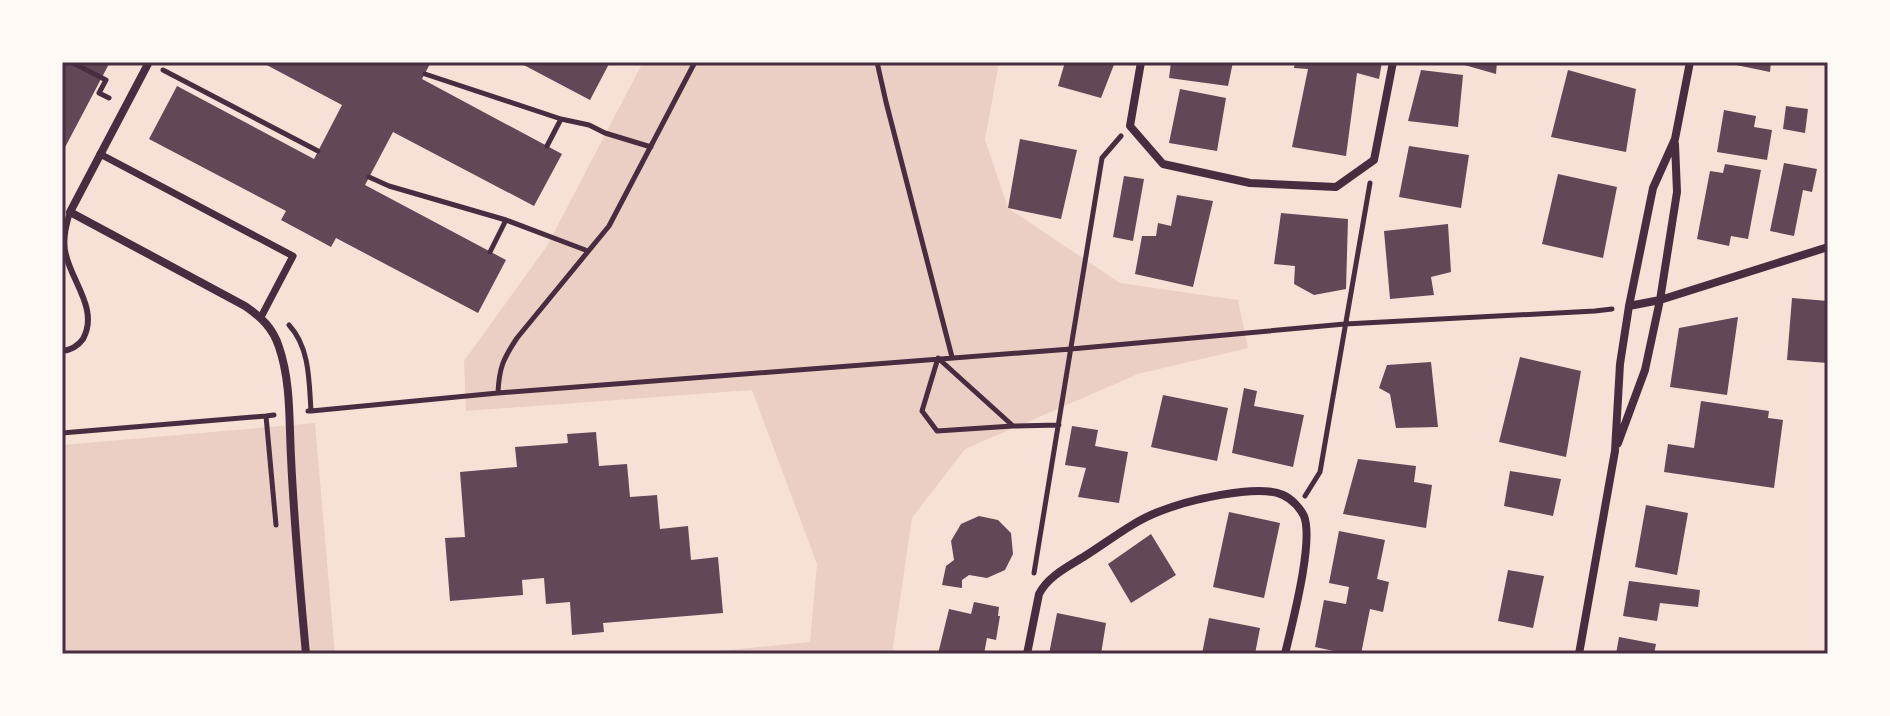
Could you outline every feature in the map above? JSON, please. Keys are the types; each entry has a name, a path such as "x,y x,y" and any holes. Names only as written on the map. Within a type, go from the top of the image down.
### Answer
{"street":[{"path":"149,62 66,210 245,306 261,317 270,329 280,349 288,390 306,654"},
{"path":"1141,62 1130,126 1163,164 1250,183 1336,187 1374,160 1393,62"},
{"path":"1579,654 1615,451 1620,364 1629,306 1653,188 1675,139 1690,62"},
{"path":"1615,451 1645,370 1660,300 1677,192 1675,139"},
{"path":"100,154 293,256 261,317"},
{"path":"1629,306 1660,300 1828,247"},
{"path":"1027,654 1036,604 1042,589 1058,574 1157,512 1228,494 1261,492 1282,494 1298,507 1306,527 1307,543 1285,654"}],"lane":[{"path":"62,226 66,210"},
{"path":"62,351 80,343 87,330 88,316 84,298 65,255 66,210"}],"path":[{"path":"71,62 106,80 99,93 109,98"},
{"path":"149,62 318,151"},
{"path":"498,393 499,372 512,346 609,226 695,62"},
{"path":"877,62 952,357"},
{"path":"425,74 651,147"},
{"path":"547,146 561,119"},
{"path":"1042,589 1033,572 1102,158 1130,126"},
{"path":"1298,507 1320,472 1374,160"},
{"path":"369,177 389,186 506,220 588,251"},
{"path":"490,252 506,220"},
{"path":"311,411 1345,324 1595,311 1629,306"},
{"path":"938,358 922,411 937,431 1059,425"},
{"path":"938,358 1013,426"},
{"path":"62,433 266,416"}],"shaded area":[{"path":"643,62 999,62 985,140 1008,208 1120,283 1238,300 1248,348 1138,374 965,449 912,518 892,654 687,654 810,642 817,564 752,390 466,411 464,361 547,246"},
{"path":"315,423 335,654 62,654 62,445"}],"building":[{"path":"62,62 110,62 62,153"},
{"path":"261,62 431,62 422,79 562,154 534,206 393,132 365,185 506,260 478,313 336,238 331,247 281,220 286,211 149,139 177,86 314,159 342,105"},
{"path":"518,62 610,62 590,100"},
{"path":"1065,62 1115,62 1101,98 1058,86"},
{"path":"1171,62 1233,62 1228,86 1169,78"},
{"path":"1295,62 1382,62 1379,79 1357,73 1346,156 1292,147 1308,69 1294,68"},
{"path":"1454,62 1497,62 1496,74"},
{"path":"1737,62 1771,62 1770,72 1736,65"},
{"path":"1421,70 1463,75 1458,127 1408,121"},
{"path":"1568,70 1636,89 1626,152 1551,137"},
{"path":"1180,89 1226,98 1217,151 1169,143"},
{"path":"1786,106 1808,109 1805,133 1783,129"},
{"path":"1724,110 1756,116 1754,127 1772,130 1767,160 1717,152"},
{"path":"1020,139 1077,150 1061,219 1008,208"},
{"path":"1409,146 1469,155 1461,208 1399,197"},
{"path":"1784,163 1817,169 1812,192 1803,190 1794,236 1770,231"},
{"path":"1725,164 1761,170 1748,239 1731,236 1729,246 1697,239 1710,171 1723,173"},
{"path":"1558,174 1617,187 1603,258 1542,244"},
{"path":"1124,176 1144,179 1133,241 1113,237"},
{"path":"1177,195 1213,201 1193,287 1135,274 1142,236 1156,236 1158,223 1171,226"},
{"path":"1281,213 1348,219 1346,289 1314,295 1294,284 1295,266 1274,264"},
{"path":"1448,224 1451,272 1431,277 1434,295 1390,299 1384,231"},
{"path":"1792,298 1828,301 1828,363 1787,360"},
{"path":"1738,317 1727,395 1670,387 1679,328"},
{"path":"1520,357 1581,371 1566,457 1499,442"},
{"path":"1431,362 1438,427 1396,428 1390,394 1379,388 1387,365"},
{"path":"1244,388 1257,391 1254,406 1304,415 1293,467 1232,453"},
{"path":"1163,395 1228,408 1217,461 1151,447"},
{"path":"1701,401 1769,411 1768,418 1783,420 1774,488 1664,472 1668,444 1694,448"},
{"path":"1072,426 1098,430 1095,446 1128,452 1119,503 1078,497 1086,468 1065,465"},
{"path":"596,432 599,466 627,464 630,497 657,495 660,529 688,526 691,560 718,557 723,613 603,623 604,632 572,635 570,602 546,604 544,578 522,580 523,595 450,601 445,538 465,537 460,472 517,467 515,447 568,443 567,434"},
{"path":"1358,459 1416,466 1414,482 1432,485 1426,528 1343,514"},
{"path":"1510,471 1561,479 1553,516 1504,506"},
{"path":"1646,505 1688,513 1677,575 1635,567"},
{"path":"1229,512 1280,523 1264,598 1213,587"},
{"path":"979,516 998,520 1011,533 1013,554 1005,570 987,578 969,575 962,580 962,588 942,585 946,566 954,560 951,541 961,524"},
{"path":"1339,531 1385,540 1377,579 1389,582 1383,612 1370,609 1361,654 1315,647 1324,600 1346,604 1349,587 1329,583"},
{"path":"1151,534 1176,575 1131,603 1108,564"},
{"path":"1508,570 1544,576 1533,628 1498,621"},
{"path":"1629,581 1700,590 1698,607 1660,603 1657,621 1623,616"},
{"path":"974,602 999,607 996,640 987,638 984,654 938,654 949,609 971,614"},
{"path":"1057,613 1106,623 1101,654 1049,654"},
{"path":"1209,618 1260,628 1255,654 1202,654"},
{"path":"1619,637 1656,644 1654,654 1616,654"}]}
